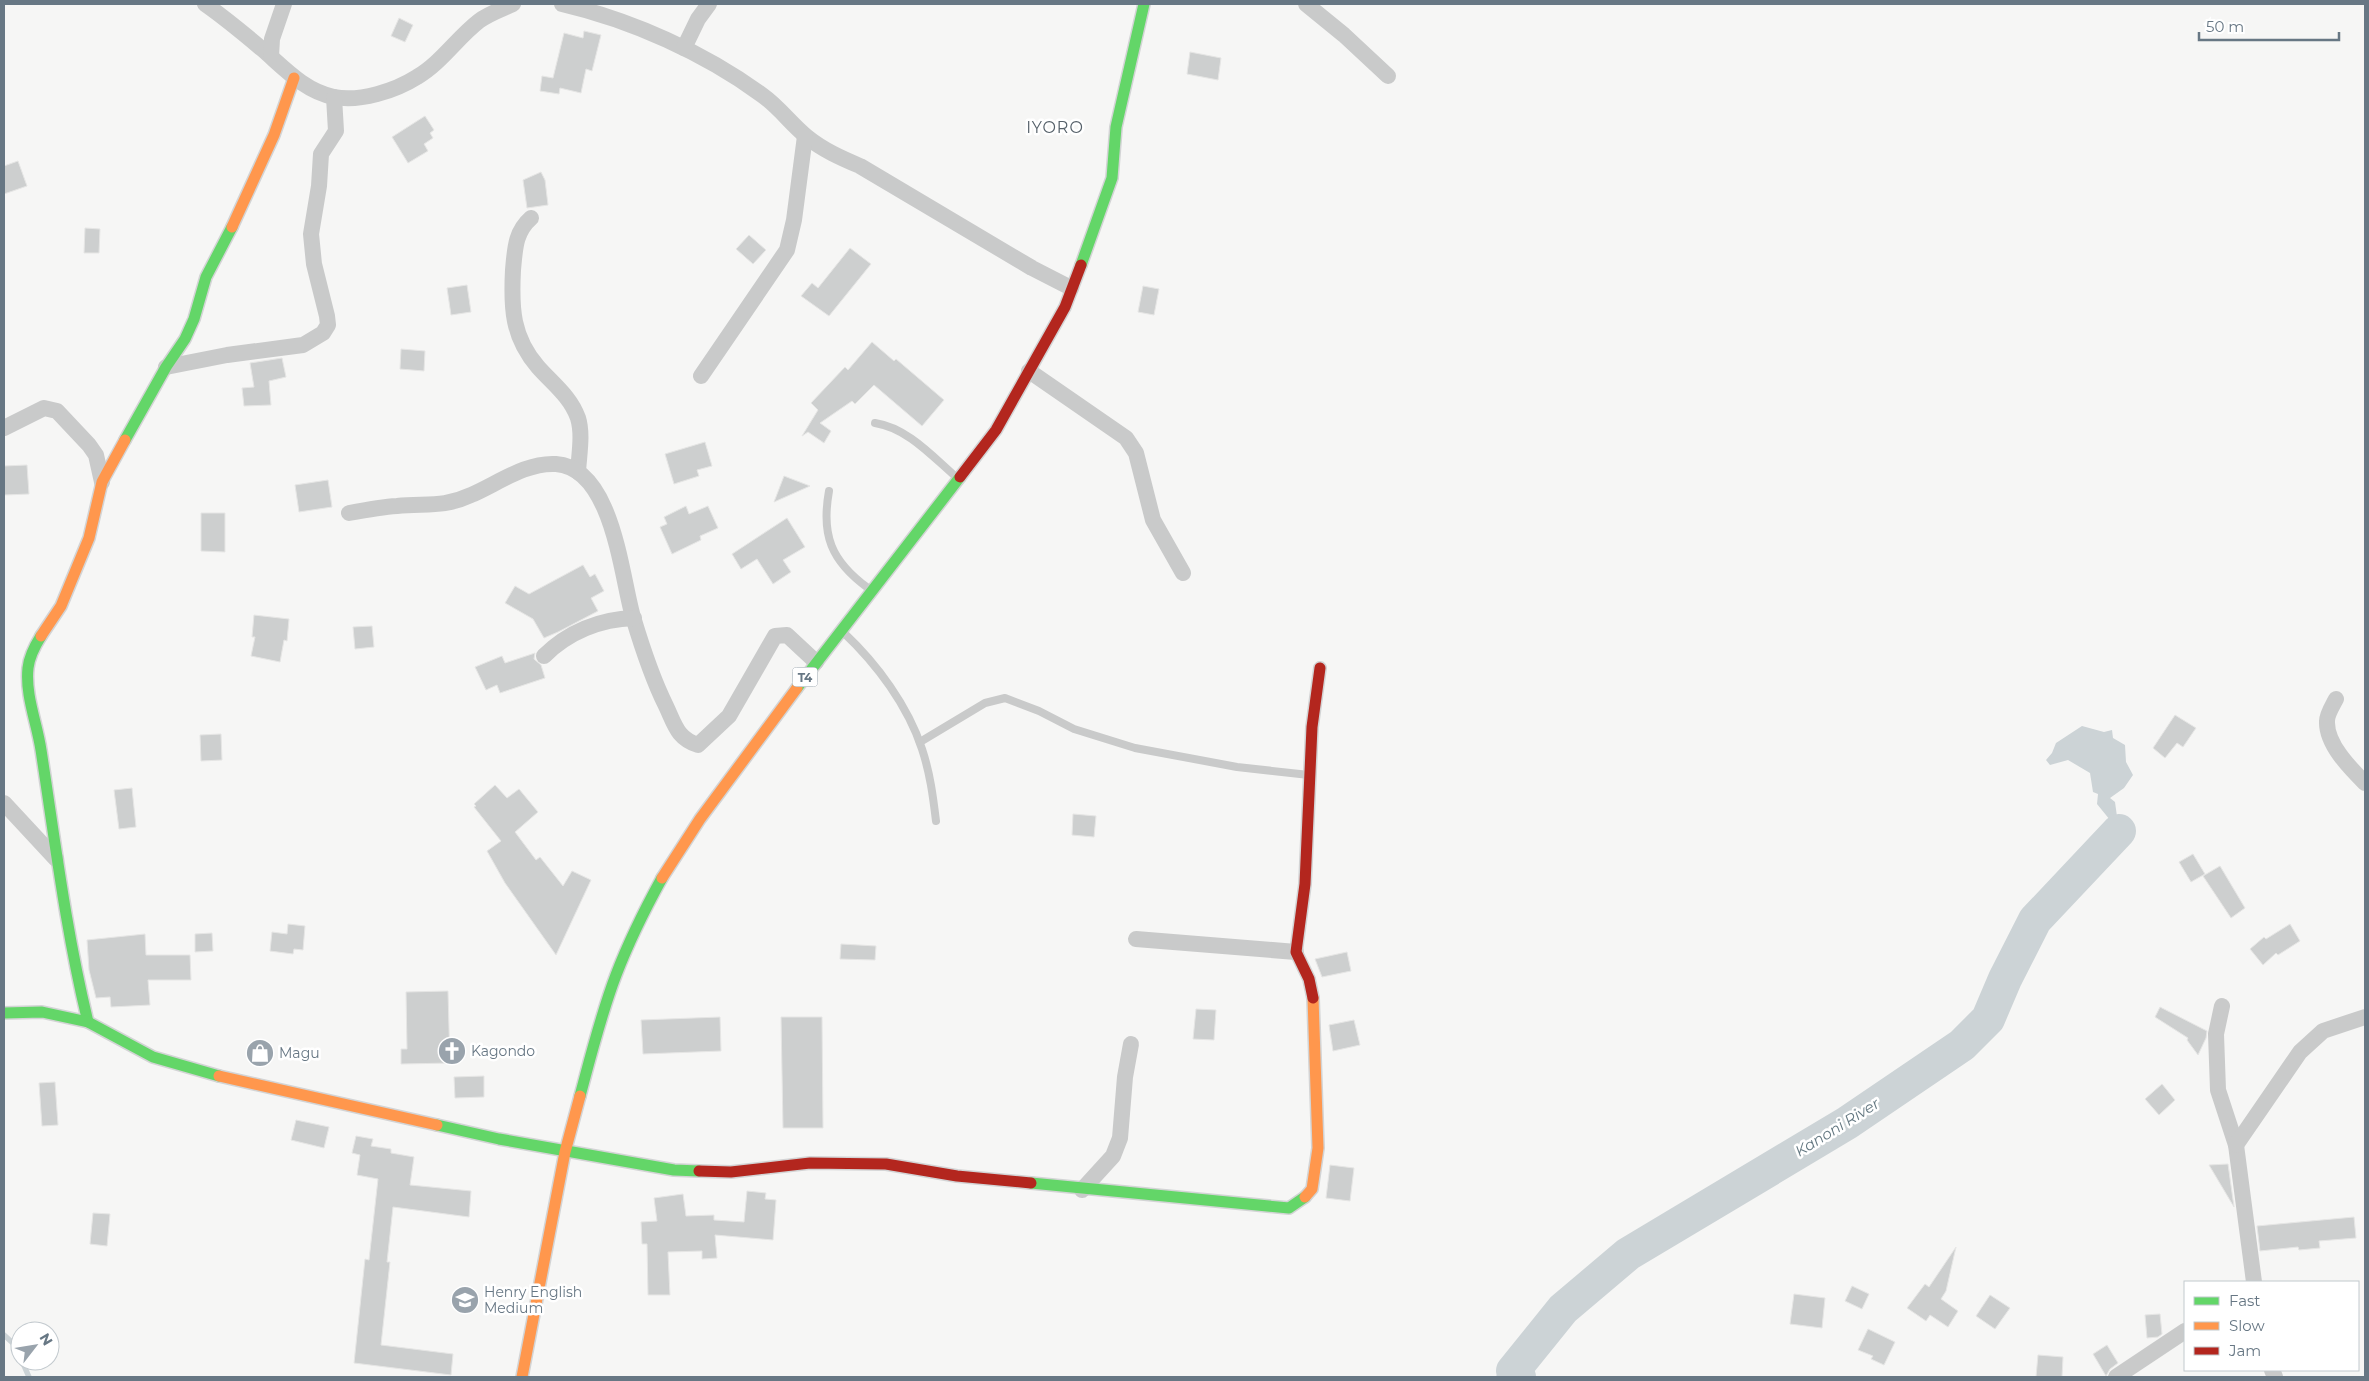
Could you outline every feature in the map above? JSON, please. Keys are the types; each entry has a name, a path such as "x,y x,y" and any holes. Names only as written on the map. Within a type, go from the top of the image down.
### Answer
{"main road":[{"name":"T4","path":"522,1377 565,1152 596,1037 616,975 644,912 668,867 700,819 840,630 996,430 1065,307 1098,221 1112,178 1116,127 1144,4"},
{"path":"88,1022 77,976 56,859 42,747 30,701 28,667 39,640 60,606 89,538 102,482 166,368 188,333 206,278 274,135 294,78"},
{"path":"4,1014 42,1012 71,1017 88,1022 153,1057 208,1074 499,1139 674,1170 731,1172 810,1163 886,1164 957,1176 1082,1190 1289,1208 1301,1201 1312,1189 1318,1148 1315,1005 1310,979 1296,952 1305,884 1312,727 1320,668"}],"street":[{"path":"205,4 271,56 294,78 334,97 361,97 392,89 418,77 481,20 512,4"},
{"path":"271,56 272,39 284,4"},
{"path":"562,4 601,14 684,48 762,95 805,136 830,154 860,166 1032,268 1071,288"},
{"path":"684,48 698,19 709,4"},
{"path":"1306,4 1344,35 1388,76"},
{"path":"166,368 227,356 303,345 323,333 328,325 314,264 311,234 320,186 322,154 336,131 334,97"},
{"path":"701,376 787,250 794,220 805,136"},
{"path":"531,218 521,227 515,248 512,299 516,328 519,340 527,352 539,368 562,390 579,420 578,472"},
{"path":"1029,371 1126,438 1136,453 1153,520 1183,572"},
{"path":"4,428 44,408 57,411 96,455 102,482"},
{"path":"349,514 399,506 440,506 470,496 529,468 556,464 578,472 594,489 614,530 634,618 658,690 679,734 698,745 729,716 775,636 786,635 816,662"},
{"path":"544,656 554,646 593,624 614,618 634,618"},
{"path":"2336,699 2327,720 2331,740 2349,767 2365,782"},
{"path":"4,803 56,859"},
{"path":"1136,939 1296,952"},
{"path":"2222,1006 2216,1034 2218,1090 2236,1145 2254,1281"},
{"path":"2236,1145 2300,1052 2323,1031 2365,1017"},
{"path":"1082,1190 1113,1156 1120,1138 1125,1077 1131,1044"},
{"path":"2116,1377 2184,1332"}],"lane":[{"path":"875,423 888,425 908,436 958,479"},
{"path":"829,491 825,513 827,538 845,569 871,590"},
{"path":"840,630 862,651 908,716 920,742 931,782 936,820"},
{"path":"920,742 985,704 1005,698 1039,711 1074,729 1135,748 1237,767 1309,775"}],"shaded area":[{"path":"2082,726 2104,732 2112,730 2113,738 2125,745 2126,762 2133,775 2124,788 2110,798 2115,802 2119,831 2097,804 2098,794 2093,792 2090,773 2068,760 2050,765 2046,760 2052,753 2056,743"}],"building":[{"path":"399,18 413,25 405,42 391,36"},
{"path":"584,31 601,35 592,71 586,69 581,93 560,88 559,94 540,91 542,76 553,78 564,33 583,38"},
{"path":"1190,52 1221,58 1218,80 1187,74"},
{"path":"425,116 434,130 430,133 433,138 424,144 428,151 408,163 392,137"},
{"path":"18,161 27,186 4,194 4,166"},
{"path":"541,172 545,180 548,205 527,208 523,180"},
{"path":"85,228 100,229 99,253 84,253"},
{"path":"749,235 766,250 753,264 736,249"},
{"path":"850,248 871,264 829,316 801,296 812,283 818,288"},
{"path":"467,285 471,312 451,315 447,288"},
{"path":"1143,286 1159,289 1154,315 1138,312"},
{"path":"872,342 894,361 896,359 944,400 922,426 874,385 855,404 852,401 820,423 831,431 824,443 808,432 802,436 818,410 811,403 845,367 848,370"},
{"path":"401,349 425,351 424,371 400,369"},
{"path":"282,358 286,377 269,381 271,405 244,406 242,388 254,387 250,363"},
{"path":"705,442 712,466 697,470 699,476 674,484 665,454"},
{"path":"27,465 29,494 4,495 4,466"},
{"path":"784,476 810,486 774,502"},
{"path":"328,480 332,507 299,512 295,485"},
{"path":"686,506 689,514 708,506 718,528 700,536 701,540 672,554 660,527 667,524 664,517"},
{"path":"201,513 225,513 225,552 201,551"},
{"path":"787,518 805,547 783,560 791,572 773,584 757,559 741,569 732,554"},
{"path":"583,565 590,577 595,574 604,591 591,598 598,611 558,632 544,638 533,619 505,603 515,586 529,594"},
{"path":"254,615 289,619 287,641 284,640 280,662 251,656 255,637 252,637"},
{"path":"372,626 374,647 355,649 353,627"},
{"path":"535,653 534,659 541,665 545,678 500,693 497,685 486,690 475,667 502,656 505,663"},
{"path":"2175,715 2196,728 2183,747 2177,743 2165,758 2153,748"},
{"path":"221,734 222,760 201,761 200,735"},
{"path":"495,785 507,798 519,789 538,812 515,832 536,860 540,857 563,886 572,871 591,880 556,955 505,883 487,851 501,841 474,807 476,806 474,804"},
{"path":"132,788 136,827 119,829 114,790"},
{"path":"1073,814 1096,816 1094,837 1072,835"},
{"path":"2193,854 2205,874 2191,882 2179,862"},
{"path":"2220,866 2245,908 2231,918 2203,876"},
{"path":"288,924 305,926 303,950 294,949 293,954 270,951 272,932 287,934"},
{"path":"2290,924 2300,941 2278,955 2276,953 2263,965 2250,949 2264,937 2266,939"},
{"path":"212,933 213,951 195,952 195,934"},
{"path":"145,934 146,955 190,955 191,980 148,980 150,1005 111,1007 110,997 96,998 89,970 87,940"},
{"path":"841,944 876,946 875,960 840,959"},
{"path":"1347,952 1351,971 1322,977 1315,959"},
{"path":"448,991 450,1063 401,1064 401,1049 407,1049 406,992"},
{"path":"2160,1007 2207,1031 2206,1038 2198,1055 2187,1040 2188,1038 2155,1017"},
{"path":"1196,1009 1216,1010 1214,1040 1193,1039"},
{"path":"720,1017 721,1051 643,1054 641,1020"},
{"path":"781,1017 822,1017 823,1128 783,1128"},
{"path":"1354,1020 1360,1045 1333,1051 1329,1025"},
{"path":"484,1076 484,1097 455,1098 454,1077"},
{"path":"55,1082 58,1125 42,1126 39,1083"},
{"path":"2162,1084 2175,1100 2159,1115 2145,1099"},
{"path":"296,1120 329,1127 324,1148 291,1140"},
{"path":"356,1136 373,1139 371,1146 391,1149 391,1153 414,1157 410,1185 471,1191 469,1217 393,1207 387,1262 390,1262 381,1345 453,1354 451,1375 354,1363 365,1259 369,1260 378,1179 357,1175 360,1155 352,1153"},
{"path":"2228,1164 2234,1207 2209,1165"},
{"path":"1330,1165 1354,1168 1350,1201 1326,1198"},
{"path":"747,1191 766,1193 765,1199 776,1200 773,1240 715,1235 717,1258 702,1259 702,1251 668,1252 670,1295 648,1295 647,1244 642,1244 641,1222 657,1221 654,1198 683,1194 686,1216 714,1215 714,1220 744,1222"},
{"path":"93,1213 110,1214 107,1246 90,1244"},
{"path":"2354,1217 2356,1238 2319,1241 2320,1248 2299,1250 2298,1247 2260,1251 2257,1226"},
{"path":"1956,1247 1946,1291 1941,1299 1958,1311 1948,1327 1930,1315 1926,1321 1907,1308 1925,1284 1929,1287"},
{"path":"1852,1286 1869,1294 1862,1309 1845,1301"},
{"path":"1794,1294 1825,1298 1822,1328 1790,1324"},
{"path":"1990,1295 2010,1308 1995,1329 1976,1316"},
{"path":"2160,1314 2162,1334 2158,1337 2147,1338 2145,1315"},
{"path":"1868,1329 1895,1342 1884,1365 1871,1359 1873,1356 1858,1350"},
{"path":"2107,1345 2118,1363 2110,1369 2106,1376 2093,1354"},
{"path":"2038,1355 2063,1357 2062,1377 2036,1377"}],"waterway":[{"name":"Kanoni River","path":"1519,1377 1513,1371 1563,1309 1628,1254 1847,1123 1962,1045 1988,1019 2005,979 2035,920 2119,831"},
{"path":"4,1335 10,1340"},
{"path":"26,1371 29,1377"},
{"path":"1499,1377 1513,1371"}],"traffic: fast":[{"path":"1081,265 1112,178 1116,127 1144,4"},
{"path":"125,440 166,367 185,339 194,319 206,277 232,227"},
{"path":"797,688 960,477"},
{"path":"41,636 29,664 28,688 41,750 67,920 88,1022"},
{"path":"580,1096 601,1020 616,975 637,925 662,878"},
{"path":"4,1013 42,1012 88,1022 153,1057 219,1076"},
{"path":"437,1125 499,1139 674,1170 699,1171"},
{"path":"1031,1183 1289,1208 1305,1197"}],"traffic: slow":[{"path":"232,227 274,135 294,78"},
{"path":"41,636 61,606 89,538 102,482 125,440"},
{"path":"662,878 700,819 797,688"},
{"path":"1305,1197 1312,1189 1318,1148 1313,998"},
{"path":"219,1076 437,1125"},
{"path":"522,1377 565,1152 580,1096"}],"traffic: jam":[{"path":"960,477 996,430 1065,307 1081,265"},
{"path":"1313,998 1309,979 1296,952 1305,884 1312,727 1320,668"},
{"path":"699,1171 731,1172 810,1163 886,1164 957,1176 1031,1183"}],"place":[{"name":"Kagondo","path":"452,1051"},
{"name":"Magu","path":"260,1053"},
{"name":"Henry English Medium","path":"465,1300"}],"district":[{"name":"IYORO","path":"1055,127"}]}
